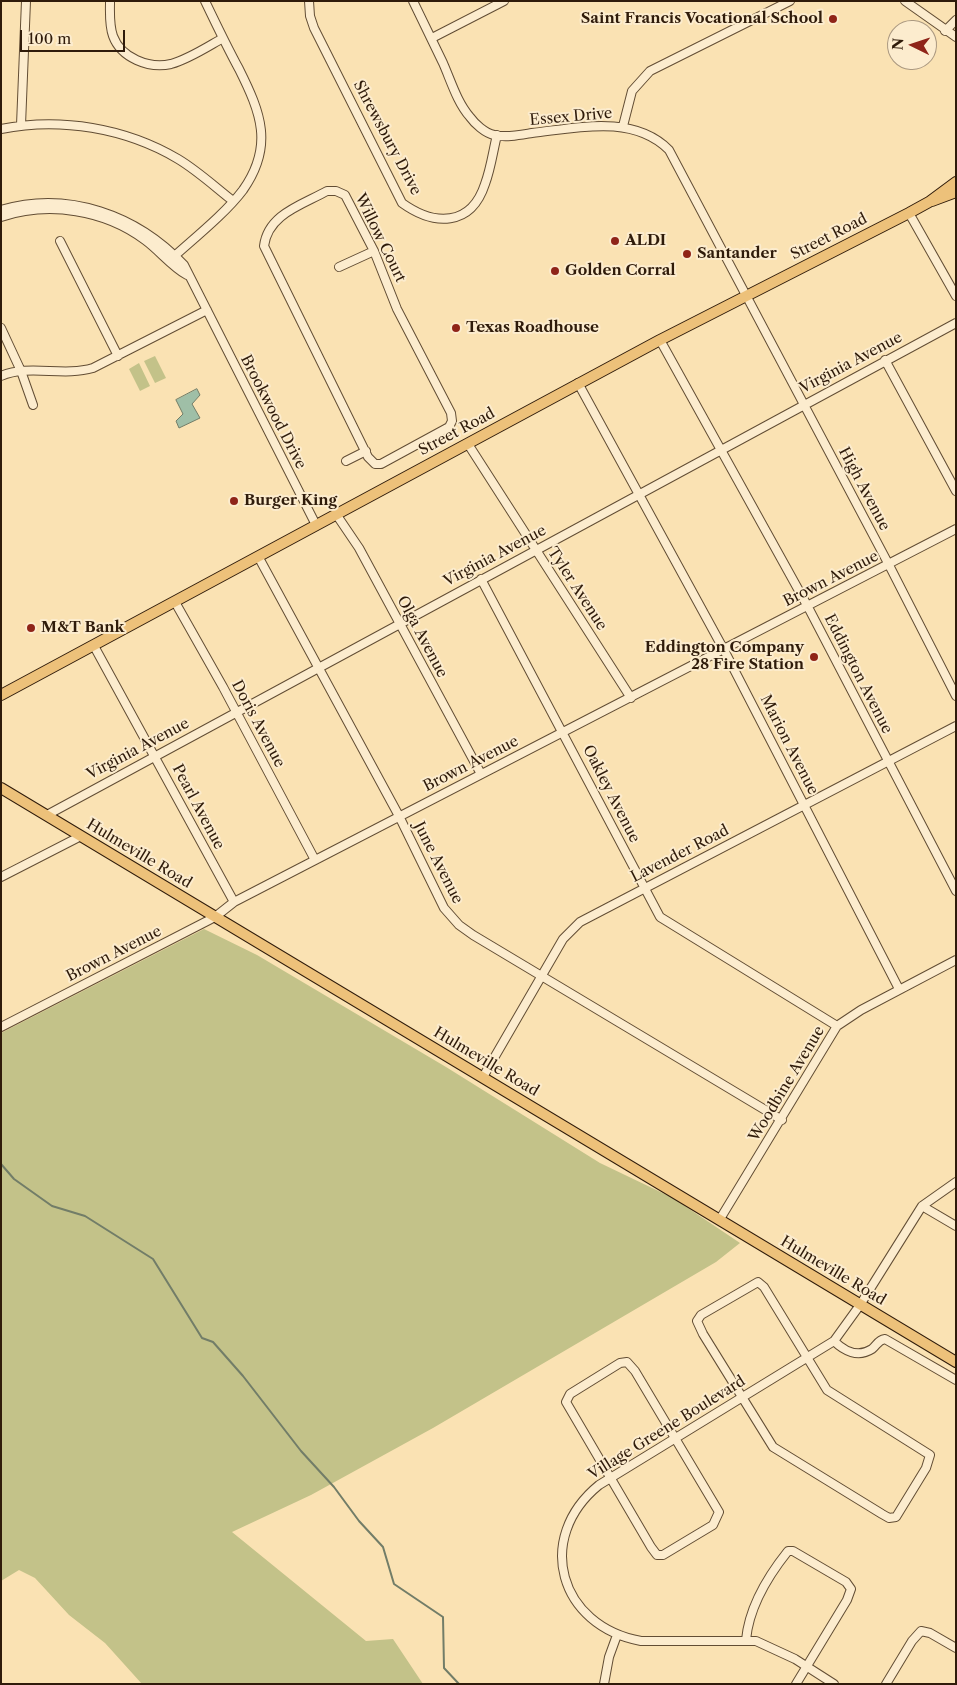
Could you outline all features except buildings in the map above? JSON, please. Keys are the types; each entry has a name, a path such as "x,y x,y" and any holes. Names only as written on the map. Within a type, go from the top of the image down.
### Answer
{"main road":[{"name":"Street Road","path":"1,695 258,558 578,383 929,202 956,182"},
{"name":"Street Road","path":"929,202 942,199 956,192"},
{"name":"Hulmeville Road","path":"1,788 956,1362"}],"street":[{"path":"21,125 26,1"},
{"path":"110,1 111,25 115,40 132,58 141,62 170,64 223,38"},
{"path":"172,259 242,191 257,164 261,148 261,125 254,100 205,1"},
{"name":"Shrewsbury Drive","path":"309,1 310,16 314,28 402,203 413,211 427,217 446,220 458,217 466,212 477,201 485,185 497,135"},
{"path":"412,1 432,38 460,103 480,127 497,135"},
{"path":"432,38 504,1"},
{"path":"623,126 632,91 650,71 790,1"},
{"path":"905,1 956,37"},
{"path":"945,31 956,20"},
{"path":"1,129 21,125 80,126 131,138 180,160 233,201"},
{"name":"Essex Drive","path":"497,135 512,136 585,127 623,126 657,138 669,150 745,296"},
{"name":"Willow Court","path":"326,191 336,191 345,195 374,251 398,309 450,413 452,421 443,432 380,464 375,464 366,451 264,246 269,228 281,216 326,191"},
{"name":"Brookwood Drive","path":"1,210 40,203 89,208 137,226 172,259"},
{"name":"Brookwood Drive","path":"1,217 23,211 55,209 95,216 138,235 184,266 316,525"},
{"path":"909,212 956,296"},
{"path":"60,242 118,356"},
{"path":"339,267 374,251"},
{"name":"High Avenue","path":"745,296 889,565 956,696"},
{"path":"1,376 21,371 80,372 118,356 207,310"},
{"name":"Virginia Avenue","path":"47,816 803,404 956,323"},
{"path":"2,329 21,371 33,404"},
{"name":"Eddington Avenue","path":"660,340 700,410 719,450 808,606 956,891"},
{"path":"886,360 956,491"},
{"name":"Marion Avenue","path":"578,383 640,493 724,650 899,989"},
{"name":"Tyler Avenue","path":"468,444 631,698"},
{"path":"346,461 366,451"},
{"name":"Olga Avenue","path":"336,514 358,548 481,774"},
{"name":"Brown Avenue","path":"1,1027 215,917 234,902 956,529"},
{"name":"June Avenue","path":"258,558 399,816 444,908 452,918 473,934 782,1120"},
{"name":"Oakley Avenue","path":"481,579 564,732 644,888 664,921 837,1026"},
{"name":"Doris Avenue","path":"174,602 236,712 315,860"},
{"name":"Pearl Avenue","path":"94,646 234,902"},
{"name":"Lavender Road","path":"483,1077 541,975 563,939 574,926 956,726"},
{"path":"1,877 81,836"},
{"name":"Woodbine Avenue","path":"720,1219 782,1120 837,1026 848,1017 956,960"},
{"path":"956,1182 922,1206 956,1226"},
{"name":"Village Greene Boulevard","path":"834,1684 771,1646 746,1640 648,1641 617,1635 589,1618 576,1602 566,1581 562,1557 566,1529 577,1508 588,1494 610,1478 834,1341 860,1305 922,1206"},
{"path":"755,1283 761,1283 822,1384 833,1395 930,1455 926,1468 896,1517 889,1518 779,1452 767,1441 742,1398 698,1325 698,1318 755,1283"},
{"path":"834,1341 845,1350 859,1353 871,1350 882,1339 885,1339 956,1380"},
{"path":"628,1362 676,1438 719,1512 713,1525 670,1551 659,1555 610,1478 566,1399 570,1394 620,1363 628,1362"},
{"path":"746,1640 748,1623 757,1600 788,1551 793,1551 846,1582 851,1588 847,1600 796,1684"},
{"path":"886,1684 912,1641 921,1631 930,1633 956,1648"},
{"path":"604,1684 617,1635"}],"shaded area":[{"path":"155,356 166,378 155,383 144,361"},
{"path":"139,363 150,386 140,391 129,369"},
{"path":"197,389 200,395 192,404 200,418 179,428 176,421 183,414 176,400"},
{"path":"204,929 257,955 446,1067 600,1163 673,1198 740,1243 716,1262 433,1428 311,1495 232,1532 366,1641 393,1639 423,1684 142,1684 105,1643 69,1615 35,1578 19,1570 1,1581 1,1033"}],"waterway":[{"path":"1,1164 14,1179 52,1206 85,1216 153,1259 202,1338 213,1342 243,1376 301,1451 334,1487 359,1521 383,1547 394,1584 443,1617 444,1668 459,1684"}],"place":[{"name":"Saint Francis Vocational School","path":"833,19"},
{"name":"ALDI","path":"615,241"},
{"name":"Santander","path":"687,254"},
{"name":"Golden Corral","path":"555,271"},
{"name":"Texas Roadhouse","path":"456,328"},
{"name":"Burger King","path":"234,501"},
{"name":"M&T Bank","path":"31,628"},
{"name":"Eddington Company 28 Fire Station","path":"814,657"}]}
